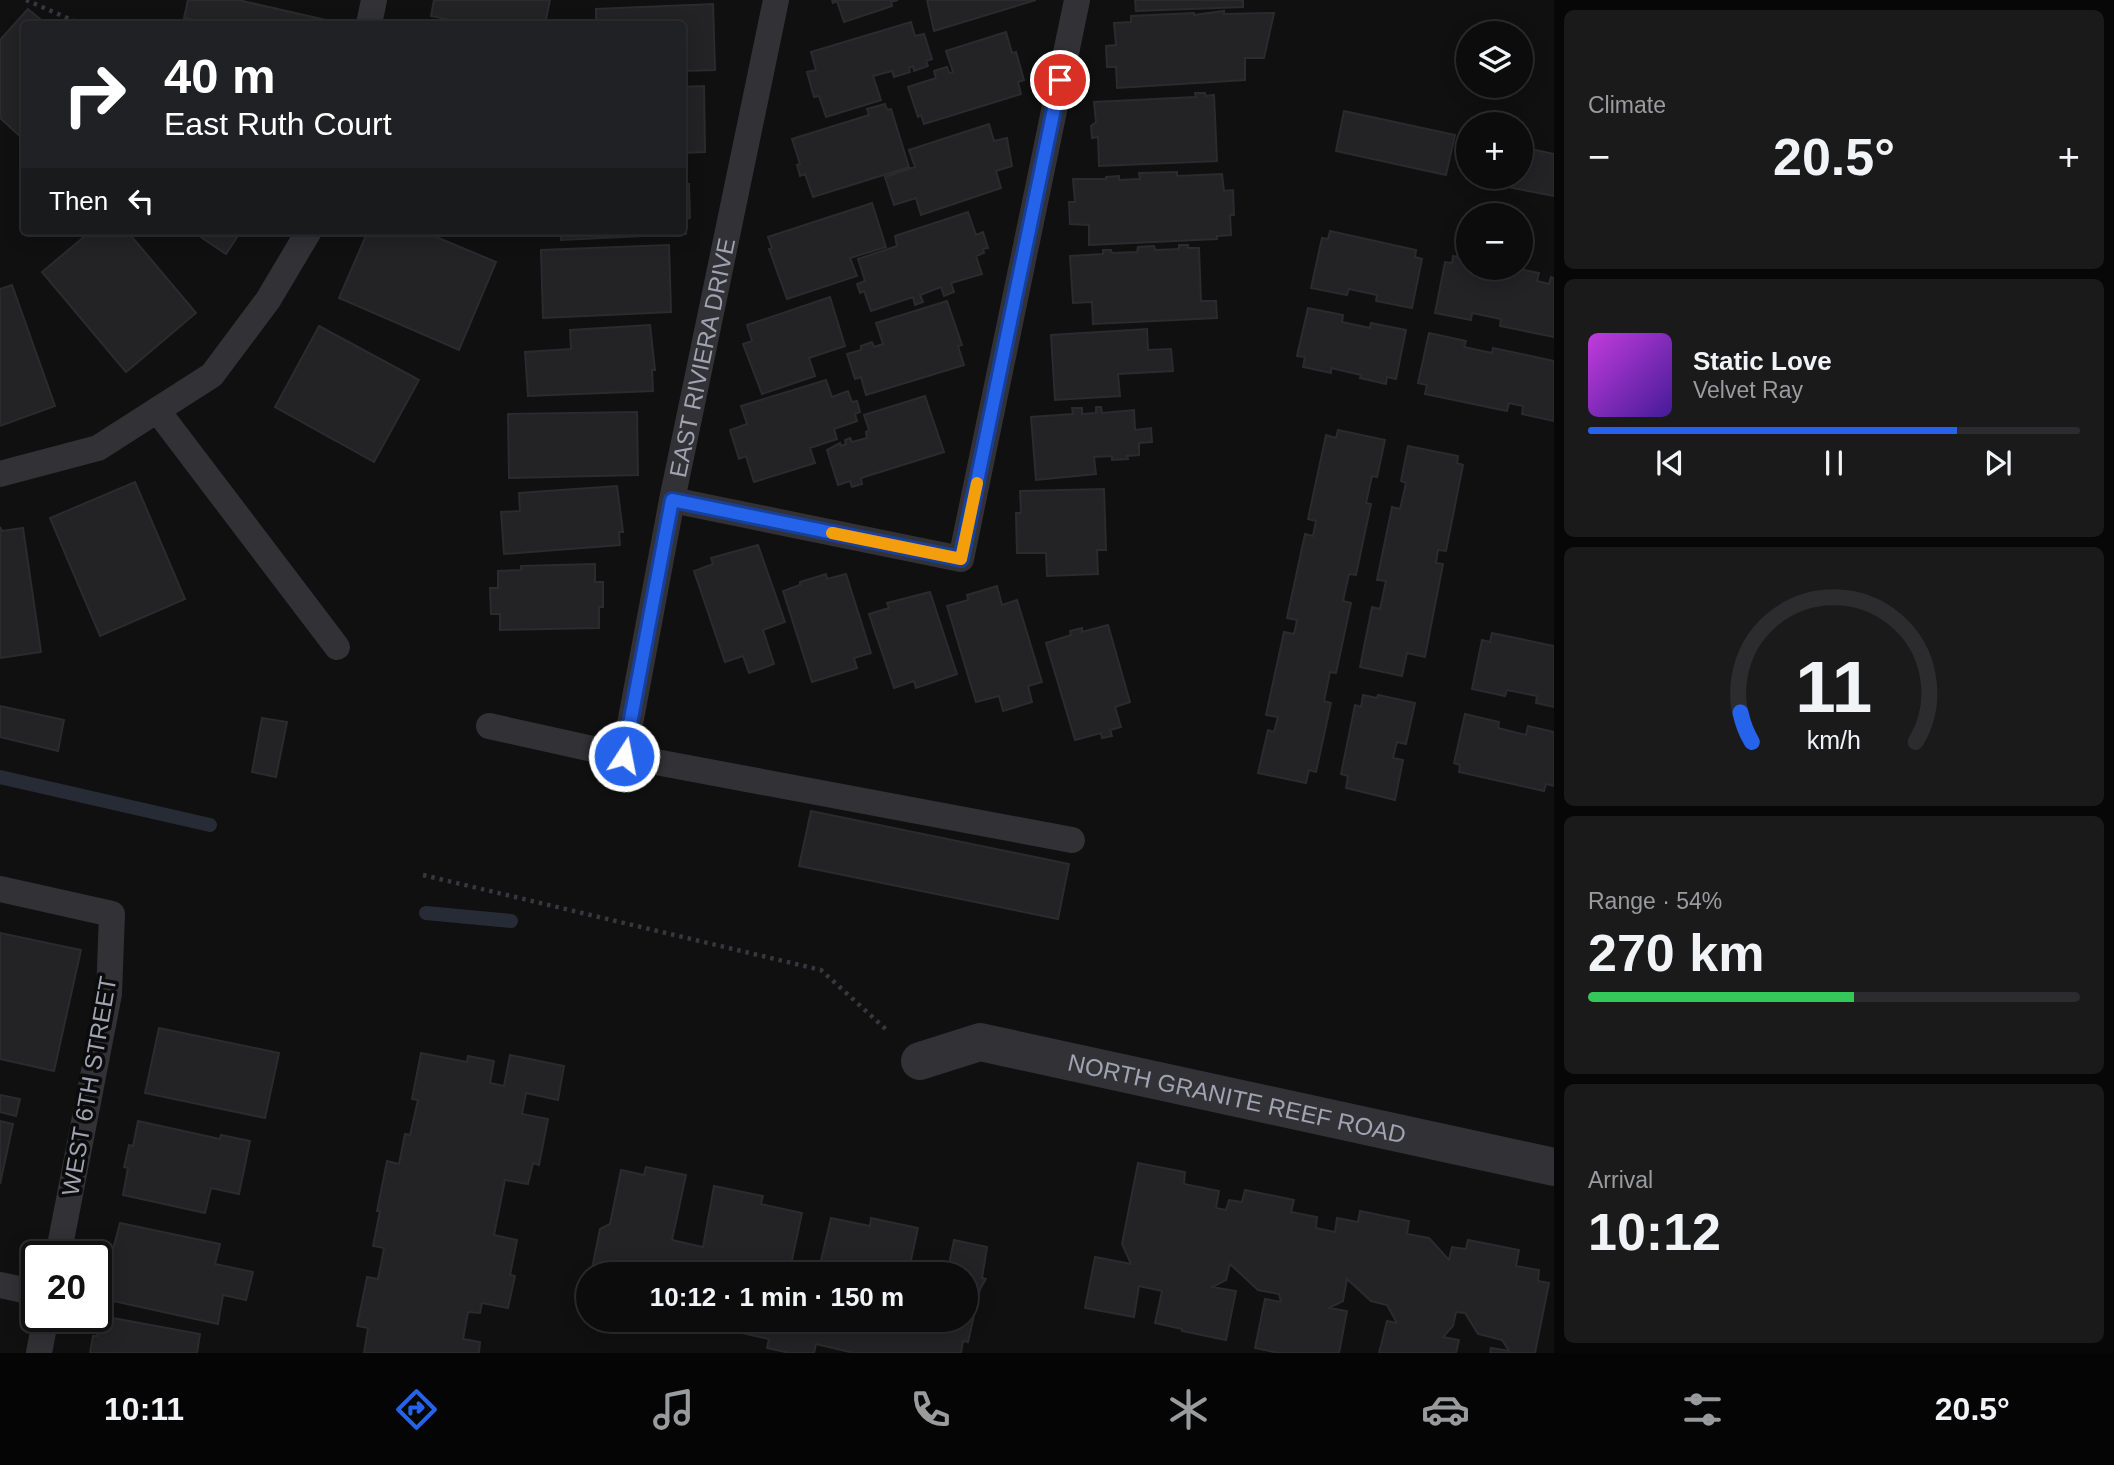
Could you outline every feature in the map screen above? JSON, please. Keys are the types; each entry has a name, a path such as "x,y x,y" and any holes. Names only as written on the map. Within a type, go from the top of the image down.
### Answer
{"street":[{"name":"NORTH GRANITE REEF ROAD","path":"920,1061 980,1042 1554,1167"}],"lane":[{"path":"370,21 374,0"},
{"name":"EAST RIVIERA DRIVE","path":"624,756 672,500 776,0"},
{"path":"672,500 961,559 1077,0"},
{"path":"0,474 98,448 212,375 268,300 307,235"},
{"path":"157,410 337,647"},
{"path":"489,726 624,756 1072,840"},
{"name":"WEST 6TH STREET","path":"0,889 112,914 109,994 61,1241"},
{"path":"0,1285 21,1290"},
{"path":"39,1353 43,1332"}],"path":[{"path":"26,0 74,21"},
{"path":"423,874 821,970 920,1061"}],"building":[{"path":"188,0 238,0 326,20 196,21 184,18"},
{"path":"434,0 550,0 546,21 456,21 431,16"},
{"path":"832,0 898,0 891,2 892,6 844,22 837,1 833,3"},
{"path":"927,0 1036,0 934,31"},
{"path":"1135,0 1243,0 1243,7 1136,11"},
{"path":"713,4 715,70 686,71 686,21 596,21 596,9"},
{"path":"28,9 42,21 21,21 21,137 0,118 0,40"},
{"path":"1224,11 1224,14 1274,13 1264,58 1245,58 1245,80 1117,88 1116,67 1107,67 1106,46 1116,45 1114,23 1131,22 1131,16 1194,15"},
{"path":"911,22 915,36 924,34 932,59 926,61 928,66 914,71 913,66 909,68 910,72 894,77 892,71 873,76 881,100 826,117 819,96 814,97 807,72 816,70 811,52"},
{"path":"1006,32 1012,53 1016,52 1024,80 1018,82 1021,94 924,124 921,115 918,117 908,87 936,78 934,71 947,67 949,73 953,72 946,51"},
{"path":"704,86 705,152 686,153 686,87"},
{"path":"1195,93 1214,95 1217,161 1099,166 1098,137 1092,138 1091,126 1096,122 1094,102 1196,97"},
{"path":"885,104 887,110 891,109 909,167 813,197 805,174 800,176 797,165 800,164 792,139 869,115 867,109"},
{"path":"1344,111 1455,135 1446,175 1336,151"},
{"path":"989,124 994,141 1007,138 1012,166 996,171 1001,188 921,215 916,198 894,205 885,177 915,167 909,150"},
{"path":"1533,150 1554,154 1554,196 1518,189 1533,189"},
{"path":"1177,172 1177,176 1222,174 1224,191 1233,190 1234,215 1230,215 1231,235 1217,236 1217,239 1089,245 1089,225 1070,224 1069,202 1075,202 1073,179 1106,179 1119,176 1119,180 1140,179 1139,173"},
{"path":"686,184 689,184 690,218 686,219"},
{"path":"872,203 886,247 850,258 857,276 787,299 769,249 772,248 768,237"},
{"path":"968,212 976,235 983,232 988,248 976,256 982,274 951,283 954,292 944,296 941,287 920,295 923,302 915,305 913,297 871,311 864,291 860,293 857,284 865,281 858,259 897,246 895,236"},
{"path":"1330,231 1416,250 1415,257 1422,259 1412,308 1376,301 1377,295 1349,289 1347,295 1311,288 1322,238 1328,239"},
{"path":"86,235 130,235 196,313 126,372 42,272"},
{"path":"198,235 238,235 226,254"},
{"path":"366,235 432,235 496,262 459,350 339,298"},
{"path":"561,235 665,235 561,240"},
{"path":"669,245 671,312 543,318 541,250"},
{"path":"1179,245 1199,248 1201,301 1216,301 1217,318 1093,324 1092,302 1073,303 1070,256 1103,254 1103,250 1111,250 1112,253 1137,252 1138,247 1154,246 1155,250 1179,249"},
{"path":"1453,256 1456,257 1456,280 1533,280 1533,272 1539,273 1537,281 1549,284 1551,277 1554,278 1554,337 1500,326 1501,319 1472,313 1471,320 1435,313 1445,262 1452,263"},
{"path":"12,285 55,406 0,426 0,289"},
{"path":"830,297 845,346 809,358 815,376 762,394 743,344 752,341 747,325"},
{"path":"947,301 962,345 958,346 964,365 866,395 861,377 855,379 847,354 861,350 861,346 872,342 874,347 883,344 876,323"},
{"path":"1308,308 1343,315 1342,322 1370,328 1371,323 1406,330 1396,379 1387,377 1386,384 1331,368 1331,373 1303,367 1305,357 1297,356"},
{"path":"650,325 655,370 652,370 653,391 528,396 525,352 571,349 570,330"},
{"path":"319,326 419,380 374,462 275,407"},
{"path":"1147,329 1148,350 1171,349 1173,371 1118,374 1120,396 1055,400 1051,335"},
{"path":"1429,333 1466,341 1464,347 1492,353 1493,348 1554,361 1554,421 1522,414 1523,406 1509,403 1507,411 1425,394 1427,385 1418,383"},
{"path":"826,380 832,397 848,391 852,402 857,401 860,412 855,414 857,421 834,429 837,439 810,448 815,463 754,482 746,456 739,459 730,430 747,424 741,406"},
{"path":"925,396 944,452 861,478 862,484 852,487 850,481 838,485 827,450 840,443 841,446 846,444 845,440 850,438 852,442 867,438 866,432 869,430 864,415"},
{"path":"1096,407 1101,407 1102,413 1134,410 1135,430 1151,428 1152,442 1139,443 1139,455 1127,456 1128,459 1094,457 1096,474 1036,480 1031,417 1073,414 1072,408 1082,408 1082,414 1096,413"},
{"path":"637,412 638,475 509,478 508,414"},
{"path":"1338,430 1385,440 1377,477 1372,476 1366,503 1371,504 1356,575 1349,574 1343,601 1351,603 1336,673 1330,672 1324,701 1331,703 1316,772 1309,770 1306,783 1258,773 1268,730 1274,732 1278,717 1266,715 1284,632 1294,634 1297,620 1287,618 1305,534 1313,536 1316,521 1308,519 1326,435 1336,438"},
{"path":"1408,446 1458,456 1457,463 1463,465 1446,551 1438,550 1436,563 1443,564 1425,657 1407,653 1402,676 1360,667 1372,607 1380,609 1386,581 1377,580 1392,507 1400,509 1406,483 1401,481"},
{"path":"135,482 185,599 100,636 50,518"},
{"path":"617,486 623,532 619,532 620,545 504,554 501,512 520,511 519,493"},
{"path":"1104,489 1106,550 1097,550 1098,574 1047,576 1046,553 1017,553 1016,513 1021,513 1020,491"},
{"path":"0,527 2,531 23,528 41,652 0,658"},
{"path":"758,545 785,622 763,630 774,664 749,673 743,656 725,662 694,571 713,564 711,558"},
{"path":"595,564 595,582 603,582 603,607 599,607 599,628 500,630 500,614 491,614 490,588 498,588 498,571 521,570 521,566"},
{"path":"826,574 827,579 846,574 871,653 854,658 857,668 812,682 783,591 800,585 800,582"},
{"path":"997,586 1002,605 1017,600 1042,682 1028,686 1032,702 1003,711 999,696 976,702 947,606 968,600 967,595"},
{"path":"930,592 957,674 916,688 914,681 894,688 869,614 889,608 887,603"},
{"path":"1108,625 1130,702 1115,707 1121,727 1110,730 1112,736 1102,738 1101,733 1075,740 1046,643 1071,635 1070,631 1082,628 1082,632"},
{"path":"1492,633 1554,646 1554,707 1536,703 1537,696 1507,690 1505,696 1472,689 1482,640 1490,642"},
{"path":"1363,695 1377,698 1378,695 1415,703 1406,744 1397,742 1393,758 1403,760 1395,800 1346,788 1348,776 1341,774 1355,705 1361,707"},
{"path":"0,706 64,720 58,751 0,737"},
{"path":"1465,714 1499,722 1498,728 1526,735 1528,726 1554,732 1554,786 1546,784 1544,791 1459,772 1460,765 1454,763"},
{"path":"262,718 287,722 276,777 252,772"},
{"path":"811,811 1069,864 1058,919 799,866"},
{"path":"0,933 81,950 54,1071 0,1059"},
{"path":"159,1028 279,1053 265,1118 145,1093"},
{"path":"421,1053 467,1062 468,1056 494,1061 490,1083 504,1086 510,1055 564,1066 558,1100 526,1093 522,1114 548,1119 539,1165 533,1163 528,1184 505,1180 494,1235 517,1240 510,1275 515,1276 508,1308 482,1303 480,1313 468,1312 463,1339 480,1342 479,1353 364,1353 368,1328 357,1326 367,1277 378,1279 384,1248 373,1246 380,1211 377,1211 387,1161 399,1164 405,1134 410,1135 418,1100 412,1099"},
{"path":"0,1095 20,1099 16,1116 0,1112"},
{"path":"0,1121 13,1124 0,1184"},
{"path":"138,1121 220,1139 221,1135 250,1141 239,1194 211,1188 205,1213 123,1195 128,1168 124,1167 129,1145 133,1146"},
{"path":"1138,1163 1185,1172 1184,1184 1219,1191 1216,1208 1226,1210 1229,1200 1242,1202 1245,1190 1294,1200 1291,1212 1317,1217 1316,1228 1335,1232 1337,1218 1358,1222 1360,1211 1409,1221 1407,1234 1429,1238 1449,1260 1452,1247 1466,1249 1468,1240 1519,1250 1516,1266 1539,1270 1538,1281 1549,1283 1535,1353 1490,1353 1491,1348 1509,1351 1502,1340 1478,1334 1465,1313 1456,1312 1453,1326 1443,1337 1459,1340 1456,1353 1379,1353 1387,1321 1397,1323 1387,1305 1371,1301 1347,1279 1343,1301 1329,1308 1347,1311 1339,1353 1279,1353 1255,1348 1265,1299 1281,1302 1279,1294 1258,1290 1230,1264 1226,1280 1212,1287 1236,1291 1226,1340 1155,1323 1162,1291 1139,1286 1134,1317 1085,1308 1095,1257 1131,1264 1122,1244"},
{"path":"646,1167 686,1175 672,1240 703,1247 714,1186 763,1196 761,1204 802,1213 792,1262 593,1262 600,1229 610,1224 621,1170 644,1175"},
{"path":"831,1218 870,1226 871,1218 918,1228 911,1262 821,1262"},
{"path":"120,1223 220,1244 215,1264 253,1272 246,1300 223,1295 218,1324 112,1301 112,1253"},
{"path":"954,1240 987,1247 982,1278 986,1279 978,1298 978,1262 949,1262"},
{"path":"112,1318 200,1334 197,1353 90,1353 93,1336 97,1336 98,1332 112,1332"},
{"path":"738,1332 970,1332 968,1342 963,1341 961,1353 854,1353 816,1344 814,1353 790,1353 767,1348 769,1339"}],"waterway":[{"path":"0,777 210,825"},
{"path":"426,913 511,921"}],"slow traffic":[{"path":"832,533 961,559 977,483"}],"route":[{"path":"624,756 672,500 961,559 1060,80"}]}
